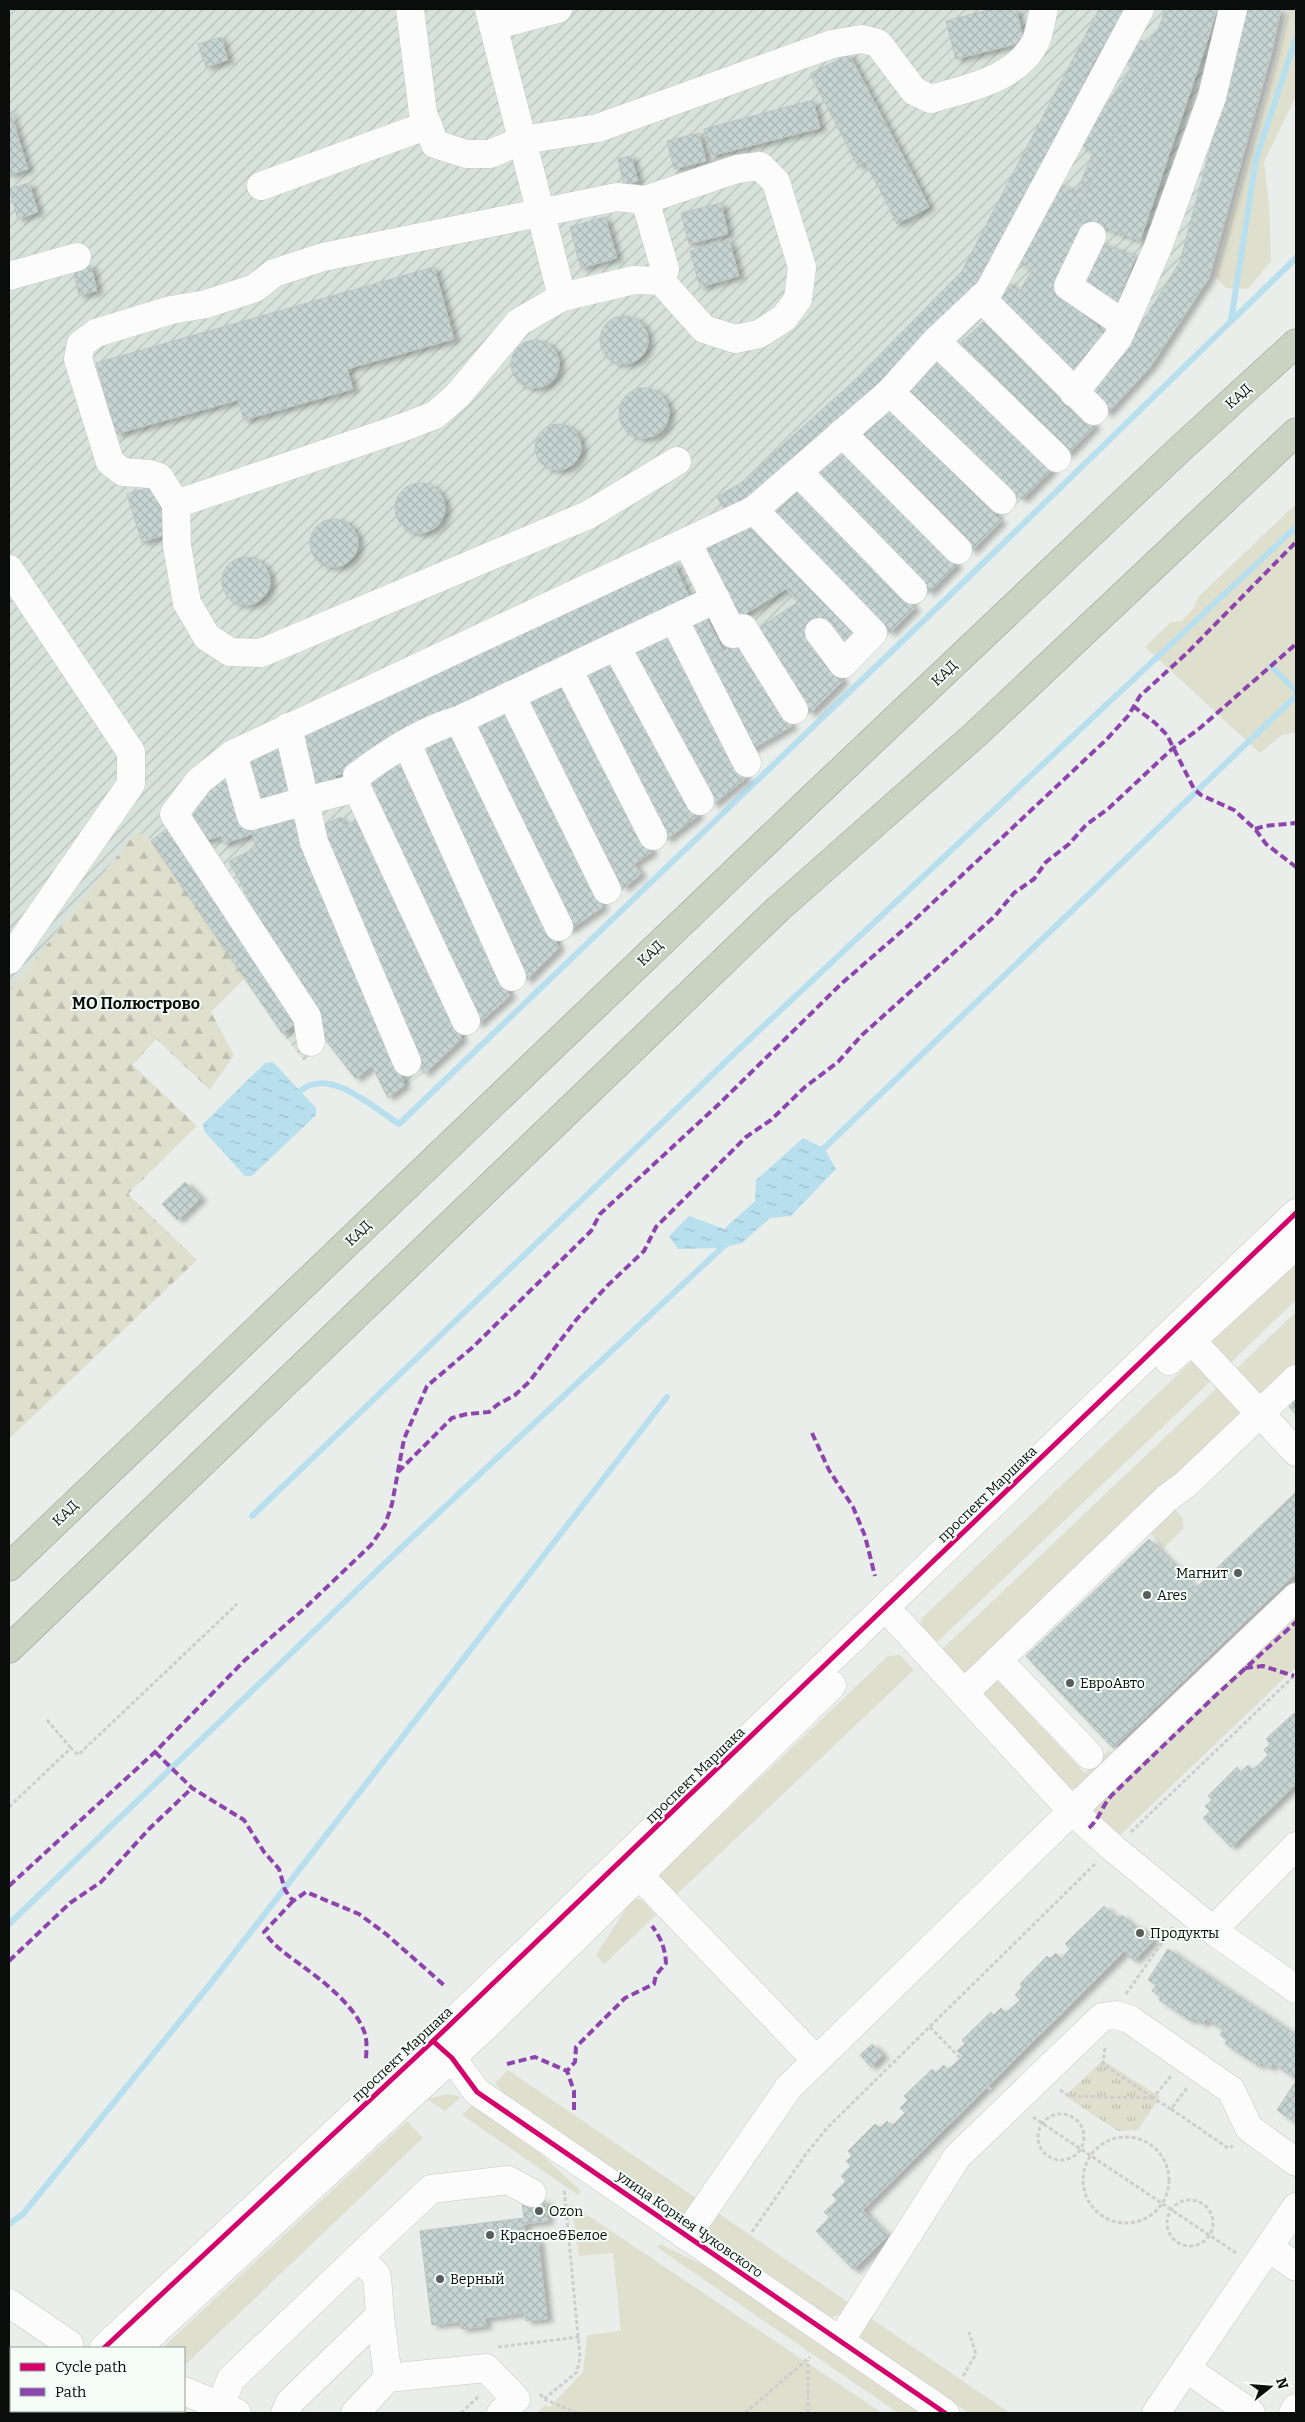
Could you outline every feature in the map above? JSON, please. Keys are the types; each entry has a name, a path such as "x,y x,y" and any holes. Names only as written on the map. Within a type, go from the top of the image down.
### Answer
{"highway":[{"name":"КАД","path":"9,1567 846,766 1179,450 1296,343"},
{"path":"9,1649 778,909 977,733 1296,432"}],"street":[{"path":"410,9 423,112 435,144 466,154 490,154 523,140 598,128 832,44 862,39 878,43 914,91 931,99 979,85 1016,67 1035,42 1044,9"},
{"path":"558,9 491,17 542,211 562,297"},
{"path":"311,1042 307,1017 174,814 199,781 233,754 288,727 754,510 890,392 936,341 989,291 1140,9"},
{"path":"1074,393 1118,338 1158,247 1212,97 1233,9"},
{"path":"261,186 428,125"},
{"path":"176,504 435,415 458,395 519,322 562,297 634,280 661,281 704,329 735,340 759,334 784,318 798,299 802,268 776,182 760,166 737,169 645,200 617,197 322,256 274,273 255,288 96,333 81,344 78,359 110,462 123,472 150,474 158,477 176,504 177,546 188,603 207,637 230,652 261,654 588,515 677,461"},
{"path":"645,200 665,269 661,281"},
{"path":"1092,236 1068,286 1124,324"},
{"path":"9,276 77,257"},
{"path":"981,298 1094,411"},
{"path":"936,341 1057,458"},
{"path":"890,392 1002,500"},
{"path":"842,433 958,550"},
{"path":"798,472 913,590"},
{"path":"754,510 873,633 843,664 819,632"},
{"path":"687,542 732,634 743,628 794,710"},
{"path":"9,569 131,752 131,784 9,960"},
{"path":"466,1022 358,788 357,776 382,758 447,723 459,720 716,599"},
{"path":"674,619 747,762"},
{"path":"616,646 700,801"},
{"path":"568,669 653,836"},
{"path":"511,695 607,890"},
{"path":"459,720 559,928"},
{"path":"288,727 314,842 407,1062"},
{"path":"406,744 512,977"},
{"path":"233,754 251,816 358,788"},
{"name":"проспект Маршака","path":"110,2347 136,2343 442,2050 1296,1213"},
{"name":"проспект Маршака","path":"442,2050 638,1874 897,1620 1191,1340 1296,1245"},
{"path":"1191,1340 1296,1452"},
{"path":"964,1693 1167,1498 1186,1484 1296,1379"},
{"path":"686,2236 789,2087 1072,1811 1296,1598"},
{"path":"897,1620 1072,1811 1113,1848 1215,1932 1296,1989"},
{"path":"998,1660 1089,1755"},
{"path":"1215,1932 1222,1921 1296,1846"},
{"path":"638,1874 816,2060"},
{"path":"840,2341 957,2157 1102,2017 1116,2015 1129,2019 1231,2090 1249,2128 1296,2162"},
{"name":"улица Корнея Чуковского","path":"442,2050 477,2092 946,2413"},
{"path":"185,2391 228,2410 231,2379 431,2189 508,2180 532,2193"},
{"path":"1156,2413 1296,2210"},
{"path":"359,2257 377,2276 388,2378"},
{"path":"1263,2257 1296,2267"},
{"path":"9,2304 70,2344"},
{"path":"285,2413 290,2402 380,2315"},
{"path":"355,2413 388,2378 486,2368 518,2401"},
{"path":"1187,2369 1251,2413"},
{"path":"1293,2413 1296,2408"}],"path":[{"path":"47,1720 78,1755 237,1604"},
{"path":"752,2232 806,2154 828,2127 1113,1848 1296,1675"},
{"path":"9,1807 71,1748"},
{"path":"1125,1996 1179,1920"},
{"path":"930,2027 960,2058"},
{"path":"1103,2064 1228,2148"},
{"path":"1069,2096 1153,2098 1192,2064"},
{"path":"1171,2109 1192,2064"},
{"path":"1013,2102 1210,2236 1263,2257"},
{"path":"1055,2115 1071,2116 1082,2127 1084,2142 1081,2149 1075,2156 1066,2160 1057,2160 1049,2157 1042,2150 1039,2142 1039,2132 1043,2124 1055,2115"},
{"path":"1118,2138 1135,2138 1150,2145 1162,2156 1168,2172 1168,2188 1162,2204 1150,2216 1135,2223 1118,2223 1102,2216 1090,2204 1084,2188 1084,2171 1091,2156 1103,2144 1118,2138"},
{"path":"518,2401 544,2399 577,2372 580,2357 564,2188"},
{"path":"1186,2200 1195,2200 1203,2204 1210,2210 1213,2218 1210,2236 1195,2246 1186,2246 1178,2242 1171,2236 1168,2228 1168,2218 1171,2210 1186,2200"},
{"path":"963,2376 976,2354 970,2332"},
{"path":"497,2348 504,2355"},
{"path":"745,2413 809,2358 808,2413"},
{"path":"518,2401 544,2399 577,2413"}],"shaded area":[{"path":"9,9 1281,9 1272,51 1209,278 1151,366 1107,414 810,714 749,751 758,766 713,805 652,852 634,863 641,874 603,907 568,931 559,948 526,981 424,1074 388,1098 372,1067 356,1079 327,1042 304,1061 282,1033 151,841 137,831 9,992"}],"green space":[{"path":"1288,9 1296,9 1296,96 1264,162 1269,204 1271,261 1248,289 1226,288 1215,276 1279,51"},
{"path":"1296,504 1296,732 1282,735 1260,753 1145,647 1171,622 1181,621 1194,608 1198,597"},
{"path":"137,831 151,841 245,978 211,1012 234,1055 210,1090 156,1039 133,1065 197,1126 128,1194 197,1260 9,1439 9,992"},
{"path":"1296,1260 1296,1300 1228,1365 1207,1343"},
{"path":"1296,1312 1296,1373 1265,1399 1233,1372"},
{"path":"1194,1359 1213,1379 933,1646 919,1631 921,1619"},
{"path":"1220,1385 1243,1412 966,1678 939,1652"},
{"path":"1173,1507 1182,1517 1184,1528 1163,1549 1148,1530"},
{"path":"1296,1611 1296,1667 1118,1837 1095,1813 1094,1808"},
{"path":"900,1655 914,1670 672,1899 658,1884 661,1872 888,1656"},
{"path":"997,1680 1085,1773 1109,1750 1116,1757 1077,1789 1067,1787 978,1692"},
{"path":"633,1898 642,1900 656,1915 604,1964 596,1955"},
{"path":"1103,2060 1160,2097 1138,2130 1118,2131 1065,2096"},
{"path":"508,2070 699,2200 690,2213 681,2217 504,2095 495,2083"},
{"path":"448,2094 461,2097 445,2111 427,2099"},
{"path":"472,2105 540,2153 581,2191 578,2195 462,2115"},
{"path":"407,2121 423,2138 185,2365 185,2347 163,2347"},
{"path":"571,2204 882,2413 537,2413 545,2405 550,2407 583,2372 587,2335 621,2331 613,2253 579,2256"},
{"path":"715,2211 848,2302 840,2314 831,2318 708,2235 706,2223"},
{"path":"660,2244 715,2271 923,2413 898,2413 658,2248"},
{"path":"866,2315 1010,2413 969,2413 859,2338 858,2327"}],"water":[{"path":"273,1062 316,1108 316,1115 252,1176 245,1176 204,1131 203,1124 265,1063"},
{"path":"803,1138 824,1148 836,1169 791,1216 770,1218 742,1243 722,1248 678,1249 669,1236 689,1216 724,1229 755,1201 756,1180"}],"building":[{"path":"992,9 1016,9 1024,42 956,59 946,21"},
{"path":"1099,9 1125,9 1092,65 987,276 872,397 742,506 727,513 717,497 742,482 857,378 962,271"},
{"path":"1165,9 1217,9 1208,39 1186,30 1116,133 1075,213 1086,220 1054,281 1081,307 1110,343 1072,384 993,303 1006,282 1019,292 1032,270 1016,260 1060,184 1076,193 1093,153 1081,145 1095,120 1132,68 1124,61 1141,40 1147,44 1159,28"},
{"path":"1247,9 1281,9 1272,51 1209,278 1151,366 1107,414 1084,392 1126,348 1180,262"},
{"path":"1186,30 1208,39 1140,241 1086,220 1075,213 1116,133"},
{"path":"221,37 228,60 206,67 198,44"},
{"path":"849,54 897,145 858,166 810,74"},
{"path":"813,100 820,128 711,156 704,129"},
{"path":"9,108 28,169 9,175"},
{"path":"699,133 706,161 674,169 667,141"},
{"path":"897,145 911,171 879,188 865,162"},
{"path":"631,156 638,181 624,185 618,159"},
{"path":"911,171 929,207 897,224 879,188"},
{"path":"29,183 38,212 18,219 9,189"},
{"path":"721,203 728,234 689,244 681,213"},
{"path":"605,217 617,258 581,268 570,227"},
{"path":"729,240 739,276 700,287 690,251"},
{"path":"1099,243 1136,256 1116,305 1081,290"},
{"path":"91,265 97,291 79,295 73,269"},
{"path":"434,267 454,339 347,369 353,389 244,420 238,400 116,434 96,363"},
{"path":"619,316 629,316 638,320 644,326 648,340 644,354 638,360 629,364 619,364 610,360 604,354 600,345 600,335 604,326 610,320"},
{"path":"988,318 1095,426 1067,455 957,346"},
{"path":"530,340 540,340 552,347 559,359 559,369 552,381 540,388 530,388 522,384 515,377 511,369 511,359 515,351 522,344"},
{"path":"940,360 1052,470 1022,500 910,392"},
{"path":"644,388 653,390 664,399 669,413 667,422 658,433 644,438 635,436 624,427 619,413 621,404 630,393"},
{"path":"892,406 1001,521 972,551 861,436"},
{"path":"554,424 562,424 571,428 577,434 581,447 577,460 571,466 562,470 554,470 545,466 539,460 535,451 535,443 539,434 545,428"},
{"path":"841,447 957,565 929,593 814,473"},
{"path":"420,483 430,485 438,490 443,498 445,508 443,518 438,526 430,531 420,533 410,531 402,526 397,518 395,508 397,498 402,490 410,485"},
{"path":"153,486 168,534 142,542 127,494"},
{"path":"798,490 915,608 890,633 770,518"},
{"path":"329,519 339,519 348,523 354,529 358,543 354,557 348,563 339,567 329,567 320,563 314,557 310,548 310,538 314,529 320,523"},
{"path":"748,526 860,636 848,649 816,620 804,627 843,681 810,714 753,632 798,602 786,589 739,618 705,564 706,546"},
{"path":"241,557 251,557 263,564 270,576 270,586 263,598 251,605 241,605 233,601 226,594 222,586 222,576 226,568 233,561"},
{"path":"673,562 689,596 673,604 677,612 364,766 335,776 337,783 317,787 303,730"},
{"path":"703,611 723,651 739,641 792,726 749,751 683,622"},
{"path":"664,628 746,778 713,805 630,645"},
{"path":"612,658 698,816 666,840 579,674"},
{"path":"562,679 652,852 634,864 641,874 623,889 527,696"},
{"path":"503,707 603,907 568,931 468,724"},
{"path":"451,728 559,948 526,981 480,883 418,742"},
{"path":"282,742 298,791 262,801 250,758"},
{"path":"399,758 510,996 477,1025 364,775"},
{"path":"235,774 248,827 296,812 300,839 405,1085 388,1098 372,1066 356,1079 327,1042 313,1012 283,964 229,861 256,848 252,834 224,844 221,836 201,842 193,813 210,780"},
{"path":"341,817 345,826 365,817 462,1039 424,1074 321,826"},
{"path":"169,827 300,1021 282,1033 151,841"},
{"path":"185,1182 201,1198 178,1220 162,1204"},
{"path":"1296,1392 1296,1414 1285,1402"},
{"path":"1296,1492 1296,1573 1113,1748 1026,1656 1149,1539 1196,1588"},
{"path":"1294,1713 1296,1715 1296,1784 1231,1847 1203,1818 1210,1811 1205,1806 1212,1800 1208,1796 1237,1767 1241,1772 1248,1765 1253,1770 1268,1755 1264,1750 1270,1744 1266,1739"},
{"path":"1104,1906 1118,1919 1122,1915 1136,1929 1140,1926 1154,1940 1134,1961 1125,1951 863,2210 888,2236 854,2270 816,2231 830,2217 824,2212 837,2200 832,2195 846,2181 841,2176 851,2166 846,2161 852,2156 848,2151 875,2124 880,2128 887,2121 892,2126 905,2113 900,2108 908,2100 904,2096 932,2069 936,2073 944,2065 948,2070 963,2056 957,2051 965,2044 962,2040 991,2012 994,2015 1001,2008 1006,2013 1020,2000 1015,1995 1022,1987 1020,1984 1047,1956 1050,1959 1056,1953 1061,1959 1070,1949 1065,1944"},
{"path":"1168,1949 1296,2035 1296,2079 1273,2063 1270,2068 1261,2062 1259,2066 1225,2044 1227,2040 1220,2035 1223,2030 1206,2019 1203,2024 1193,2018 1191,2021 1159,2000 1161,1997 1152,1991 1156,1985 1148,1980"},
{"path":"872,2044 883,2055 871,2067 860,2055"},
{"path":"1296,2081 1296,2123 1277,2110"},
{"path":"545,2200 548,2221 524,2224 526,2241 538,2239 547,2319 526,2321 525,2313 485,2318 486,2326 461,2329 460,2322 432,2325 420,2231 524,2218 522,2202"}],"waterway":[{"path":"1231,321 1256,159 1296,38"},
{"path":"300,1091 312,1085 324,1083 337,1086 364,1099 399,1124 941,604 1296,258"},
{"path":"252,1516 737,1051 1296,527"},
{"path":"1271,666 1296,691"},
{"path":"819,1153 1296,696"},
{"path":"9,1924 403,1546 726,1244"},
{"path":"9,2224 23,2214 211,1983 667,1397"}],"marked path":[{"path":"9,1886 155,1752 245,1660 306,1607 371,1545 385,1525 392,1504 404,1439 427,1386 473,1347 591,1231 600,1214 719,1104 841,984 910,924 1107,739 1128,716 1140,696 1187,653 1296,542"},
{"path":"398,1472 452,1418 467,1414 489,1412 515,1395 529,1382 576,1320 607,1286 644,1251 656,1227 746,1137 771,1120 805,1087 838,1062 862,1035 995,916 1014,893 1034,879 1046,862 1069,844 1086,825 1109,808 1172,749 1200,728 1296,644"},
{"path":"1133,706 1167,735 1194,789 1201,795 1234,810 1255,829 1266,844 1296,867"},
{"path":"1255,829 1265,826 1296,823"},
{"path":"812,1433 829,1470 853,1507 865,1536 875,1576"},
{"path":"1089,1828 1112,1795 1215,1696 1296,1622"},
{"path":"1245,1668 1263,1666 1294,1676"},
{"path":"155,1752 192,1788 244,1820 264,1852 279,1869 285,1890 293,1901 306,1892 359,1914 386,1934 445,1986"},
{"path":"9,1961 70,1903 101,1882 149,1829 192,1788"},
{"path":"293,1901 264,1932 281,1950 328,1986 353,2012 364,2031 366,2062"},
{"path":"574,2110 574,2091 567,2071 575,2062 576,2047 625,1998 654,1984 656,1975 666,1963 662,1943 652,1926"},
{"path":"507,2064 535,2057 567,2071"}],"cycle path":[{"path":"105,2347 433,2041 1296,1213"},
{"path":"433,2041 452,2058 477,2092 945,2413"}],"place":[{"name":"Магнит","path":"1238,1573"},
{"name":"Ares","path":"1147,1595"},
{"name":"ЕвроАвто","path":"1070,1683"},
{"name":"Продукты","path":"1140,1933"},
{"name":"Ozon","path":"539,2211"},
{"name":"Красное&Белое","path":"490,2235"},
{"name":"Верный","path":"440,2279"}],"district":[{"name":"МО Полюстрово","path":"136,1003"}]}
